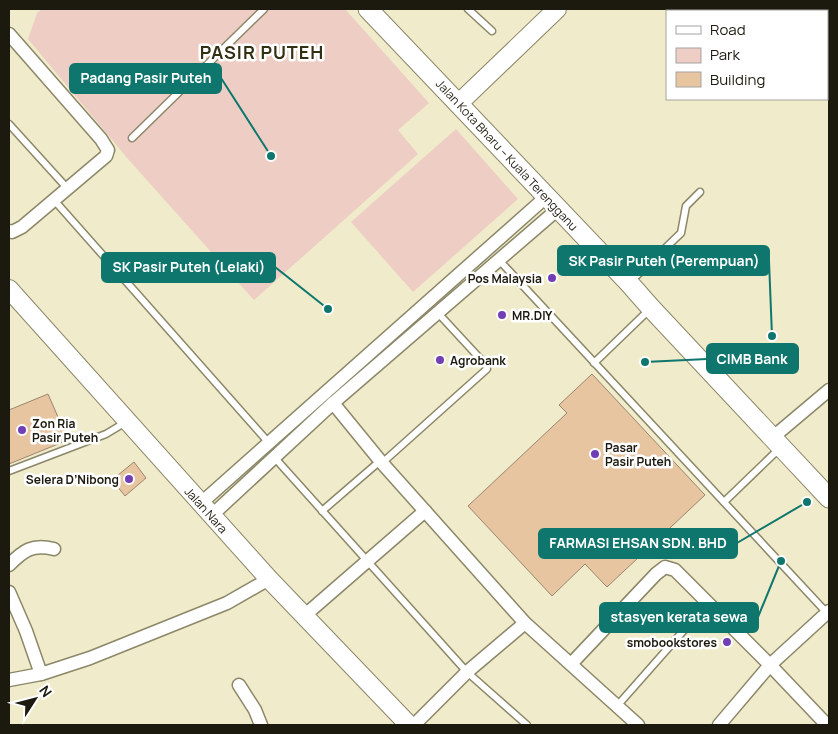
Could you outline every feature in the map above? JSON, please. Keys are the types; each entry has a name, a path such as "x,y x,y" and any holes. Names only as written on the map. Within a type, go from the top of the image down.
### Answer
{"main road":[{"name":"Jalan Kota Bharu – Kuala Terengganu","path":"368,9 630,283 651,308 777,442 828,493"},
{"path":"458,104 557,9"},
{"name":"Jalan Nara","path":"9,289 269,579 409,725"}],"street":[{"path":"9,34 101,139 108,150 106,156 22,227 12,232 9,231"},
{"path":"206,510 274,457 333,403 498,260 552,203"},
{"path":"206,510 269,443 552,203"},
{"path":"777,442 829,390"},
{"path":"333,403 381,462 525,623 638,725"},
{"path":"304,616 425,511"},
{"path":"9,566 19,555 39,545 54,549"},
{"path":"571,664 656,574 665,567 675,570 827,725"},
{"path":"9,680 41,674 90,658 227,603 269,579"},
{"path":"9,592 26,631 41,674"},
{"path":"719,725 770,665 828,612"},
{"path":"414,725 467,672 525,623"},
{"path":"239,685 255,710 261,725"}],"lane":[{"path":"132,138 264,9"},
{"path":"468,9 492,31"},
{"path":"9,124 68,189"},
{"path":"630,283 681,233 686,206 700,192"},
{"path":"54,200 269,443"},
{"path":"498,260 828,612"},
{"path":"594,363 651,308"},
{"path":"322,511 487,369 486,365 437,312"},
{"path":"9,470 106,434 127,422"},
{"path":"724,502 777,442"},
{"path":"274,457 467,672 527,725"},
{"path":"617,706 708,603"}],"green space":[{"path":"42,9 345,9 429,103 398,130 418,154 254,300 128,159 28,39 37,13"},
{"path":"456,129 518,199 413,292 351,222"}],"building":[{"name":"Pasar Pasir Puteh","path":"592,374 705,495 607,587 585,564 552,596 468,506 567,413 559,405"},
{"path":"48,394 68,440 9,464 9,410"},
{"name":"Selera D’Nibong","path":"134,462 146,478 125,496 112,480"}],"place":[{"name":"Padang Pasir Puteh","path":"271,156"},
{"name":"Pos Malaysia","path":"552,278"},
{"name":"SK Pasir Puteh (Lelaki)","path":"328,309"},
{"name":"MR.DIY","path":"502,315"},
{"name":"SK Pasir Puteh (Perempuan)","path":"772,336"},
{"name":"Agrobank","path":"440,360"},
{"name":"CIMB Bank","path":"645,362"},
{"name":"Zon Ria Pasir Puteh","path":"22,430"},
{"name":"Pasar Pasir Puteh","path":"595,454"},
{"name":"Selera D’Nibong","path":"129,479"},
{"name":"FARMASI EHSAN SDN. BHD","path":"807,502"},
{"name":"stasyen kerata sewa","path":"781,561"},
{"name":"smobookstores","path":"727,642"}],"district":[{"name":"PASIR PUTEH","path":"262,52"}]}
